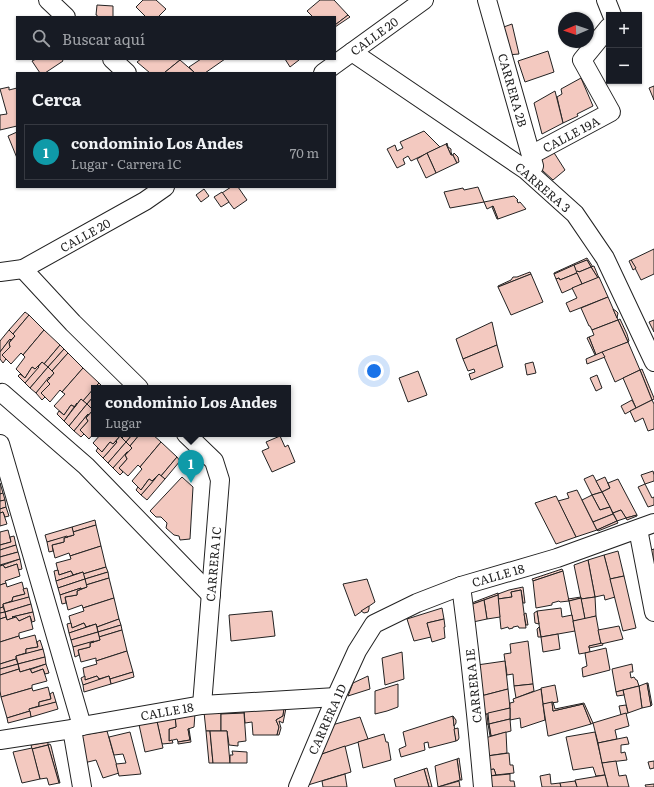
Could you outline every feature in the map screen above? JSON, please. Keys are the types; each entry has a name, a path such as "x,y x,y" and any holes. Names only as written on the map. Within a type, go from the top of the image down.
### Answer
{"street":[{"path":"48,0 65,16"},
{"name":"CALLE 20","path":"324,72 424,0"},
{"name":"CARRERA 2B","path":"487,0 538,181"},
{"path":"606,0 611,12"},
{"name":"CALLE 19A","path":"531,155 611,112 582,60 606,31"},
{"name":"CARRERA 3","path":"352,52 526,170 575,214 604,258 654,362"},
{"path":"113,60 126,72"},
{"name":"CALLE 20","path":"0,272 23,269 145,201 164,188"},
{"path":"23,269 73,323 136,385"},
{"path":"0,394 2,393 8,398 86,466 211,595"},
{"name":"CARRERA 1C","path":"189,437 214,461 220,480 202,705"},
{"path":"0,444 77,728 82,787"},
{"path":"646,526 654,612"},
{"name":"CALLE 18","path":"357,651 374,624 417,603 461,586 557,558 646,526"},
{"name":"CARRERA 1E","path":"461,586 476,711 482,787"},
{"name":"CARRERA 1D","path":"298,787 357,651"},
{"name":"CALLE 18","path":"0,740 77,728 202,705 336,697"}],"building":[{"path":"143,0 156,0 166,9 159,16 145,16 136,7"},
{"path":"320,0 334,0 348,15 336,24 336,16 312,16 307,11"},
{"path":"97,5 113,6 113,16 96,15"},
{"path":"348,15 350,17 336,26 336,24"},
{"path":"512,24 519,54 507,55 501,28"},
{"path":"548,51 554,72 525,82 518,61"},
{"path":"140,60 180,60 165,72 149,72 137,62"},
{"path":"180,60 194,72 165,72"},
{"path":"200,60 224,60 206,72 194,72 189,67"},
{"path":"286,60 299,60 290,67"},
{"path":"32,61 63,61 46,72 39,72"},
{"path":"581,78 593,106 577,114 578,116 563,123 557,97 562,94 561,89"},
{"path":"654,86 654,100 649,88"},
{"path":"9,87 9,90 16,88 16,126 0,130 0,115 7,114 0,89"},
{"path":"555,91 563,123 542,134 534,103"},
{"path":"424,131 440,147 411,161 408,156 403,159 405,164 397,168 387,149 395,145 397,151 403,148 400,142"},
{"path":"16,132 16,156 8,136"},
{"path":"447,143 448,147 451,149 452,155 446,144"},
{"path":"446,144 457,163 436,173 427,153"},
{"path":"551,148 565,170 553,180 543,171 533,158"},
{"path":"427,153 436,173 426,178 417,159"},
{"path":"454,153 458,157 459,162 457,163 453,155"},
{"path":"478,187 484,202 450,208 444,192"},
{"path":"230,188 239,188 247,200 234,209 222,193"},
{"path":"204,189 209,196 201,202 196,195"},
{"path":"222,192 229,202 221,207 214,197"},
{"path":"514,196 518,200 518,203 520,202 526,209 498,219 493,206 487,209 484,202"},
{"path":"493,206 498,219 492,207"},
{"path":"654,249 654,274 641,280 631,260"},
{"path":"587,258 593,267 591,267 587,260 554,274 554,273"},
{"path":"587,260 591,267 576,272 574,265"},
{"path":"631,260 636,268 633,270 629,261"},
{"path":"574,265 577,273 560,280 559,278 556,279 554,274"},
{"path":"594,266 599,278 591,267"},
{"path":"591,267 598,278 582,284 576,272"},
{"path":"530,272 531,274 498,287 511,280 513,277"},
{"path":"577,273 582,284 562,293 556,279 559,278 560,280"},
{"path":"531,274 543,302 511,315 498,287"},
{"path":"599,277 608,297 570,312 566,303 577,298 572,288"},
{"path":"608,297 618,320 592,330 581,308"},
{"path":"613,309 618,313 617,318"},
{"path":"25,312 29,315 13,334 9,330"},
{"path":"29,315 44,330 23,355 21,353 11,364 2,355 10,347 9,343 15,336 13,334"},
{"path":"620,319 627,334 628,342 618,320"},
{"path":"618,320 628,342 596,355 589,337 594,335 592,330"},
{"path":"654,320 654,332 649,322"},
{"path":"492,322 497,345 463,359 456,339"},
{"path":"9,330 15,336 11,340 10,339 0,352 0,341"},
{"path":"44,330 60,345 44,364 42,362 35,369 32,367 25,378 16,369 25,357 23,355"},
{"path":"589,337 596,355 587,338"},
{"path":"10,339 10,347 2,355 6,359 3,363 0,359 0,352"},
{"path":"628,342 640,370 615,382 602,352"},
{"path":"60,345 64,349 48,367 44,364"},
{"path":"497,345 503,367 471,380 469,374 475,372 474,369 468,371 463,359"},
{"path":"64,349 68,353 52,371 48,367"},
{"path":"602,352 605,357 587,364 586,359"},
{"path":"68,353 83,368 62,392 60,390 50,402 41,393 50,384 47,381 54,373 52,371"},
{"path":"42,362 48,367 30,388 25,383"},
{"path":"533,362 536,373 527,375 525,364"},
{"path":"38,366 39,367 25,383 18,376 20,374 25,378 32,367 35,369"},
{"path":"48,367 54,373 36,393 30,388"},
{"path":"83,368 99,383 97,385 91,385 91,392 83,401 81,399 75,407 71,405 64,415 54,406 65,394 62,392"},
{"path":"642,369 654,398 652,400 640,370"},
{"path":"640,370 652,400 636,408 623,378"},
{"path":"418,371 427,395 408,402 399,378"},
{"path":"597,375 602,388 596,391 590,378"},
{"path":"49,377 50,378 47,381 50,384 41,393 45,397 42,400 36,393"},
{"path":"91,392 91,399 87,404 83,401"},
{"path":"81,399 87,404 69,426 64,421"},
{"path":"91,399 91,408 87,404"},
{"path":"632,400 636,408 625,414 621,406"},
{"path":"652,400 654,404 654,429 648,431 643,418 635,422 630,411"},
{"path":"87,404 91,408 91,412 74,431 69,426"},
{"path":"71,405 74,407 64,421 57,414 59,411 64,415"},
{"path":"91,412 91,437 89,439 80,430 88,421 86,418"},
{"path":"88,414 86,418 88,421 80,430 84,434 81,437 74,431"},
{"path":"98,437 119,437 113,444 110,442 102,452 93,443"},
{"path":"121,437 126,442 108,463 103,458 117,442 116,441"},
{"path":"123,437 130,437 126,442"},
{"path":"130,437 138,437 130,446 126,442"},
{"path":"138,437 155,437 161,442 140,467 138,465 128,476 119,468 127,459 125,455 132,448 130,446"},
{"path":"280,437 285,447 288,445 295,462 272,472 262,451 269,448 266,442"},
{"path":"116,441 117,442 103,458 96,451 98,448 102,452 110,442 113,444"},
{"path":"126,442 132,448 113,468 108,463"},
{"path":"161,442 177,457 161,476 159,474 152,481 149,479 141,490 132,481 142,469 140,467"},
{"path":"127,452 125,455 127,459 119,468 123,472 120,475 113,468"},
{"path":"177,457 180,461 165,479 161,476"},
{"path":"653,471 654,481 645,484 641,475"},
{"path":"159,474 165,479 147,500 141,495"},
{"path":"593,475 602,492 592,495 584,479"},
{"path":"182,477 193,487 190,539 180,540 179,536 174,535 166,528 167,523 161,517 156,517 150,511"},
{"path":"605,477 610,488 602,492 596,481"},
{"path":"155,478 141,495 136,490 138,487 141,490 149,479 152,481"},
{"path":"618,479 637,515 626,518 621,510 613,513 602,492 610,488 608,483"},
{"path":"0,483 3,493 0,494"},
{"path":"645,484 652,498 654,497 654,505 648,507 638,487"},
{"path":"577,490 597,530 576,537 558,501 569,498 567,493"},
{"path":"602,492 610,507 600,510 592,495"},
{"path":"3,493 5,500 0,501 0,494"},
{"path":"592,495 600,510 610,507 613,514 593,522 582,500"},
{"path":"556,496 576,537 556,544 535,503"},
{"path":"5,500 6,507 0,509 0,501"},
{"path":"6,507 9,516 5,517 3,512 0,513 0,509"},
{"path":"621,510 626,518 617,521 613,513"},
{"path":"3,512 7,524 0,526 0,513"},
{"path":"613,514 617,521 597,530 593,522"},
{"path":"637,515 627,520 626,518"},
{"path":"95,520 96,525 73,532 72,527"},
{"path":"617,521 618,523 598,531 597,530"},
{"path":"96,525 101,546 70,556 69,553 55,558 52,545 64,542 64,538 74,535 73,532"},
{"path":"72,527 74,535 47,542 45,535"},
{"path":"8,530 11,542 0,545 0,532"},
{"path":"14,536 16,545 0,550 0,545 11,542 10,537"},
{"path":"67,536 68,537 64,538 64,542 52,545 53,551 49,552 47,542"},
{"path":"16,545 18,552 0,557 0,550"},
{"path":"101,546 106,567 83,574 83,572 73,575 71,571 59,575 56,563 71,559 70,556"},
{"path":"654,549 654,582 648,551"},
{"path":"618,551 624,576 610,579 604,555"},
{"path":"18,552 20,559 0,565 0,557"},
{"path":"604,555 615,597 605,600 604,595 595,597 588,560"},
{"path":"20,559 22,569 18,570 17,564 5,568 3,565 0,566"},
{"path":"588,560 595,597 581,599 574,565"},
{"path":"17,564 20,576 5,581 6,583 0,585 0,566 3,565 5,568"},
{"path":"106,567 108,572 85,579 83,574"},
{"path":"562,569 563,571 533,581 532,579"},
{"path":"58,570 59,575 71,571 73,575 77,574 56,581 54,571"},
{"path":"563,571 569,601 559,601 552,603 552,605 536,608 533,581"},
{"path":"83,572 85,579 58,588 56,581"},
{"path":"108,572 109,578 86,585 85,579"},
{"path":"624,576 636,628 623,631 610,579"},
{"path":"109,578 114,598 83,608 82,605 68,610 65,597 77,595 77,591 87,587 86,585"},
{"path":"85,579 87,587 60,595 58,588"},
{"path":"367,579 375,602 355,616 343,584"},
{"path":"22,582 25,594 13,597 12,601 3,604 3,607 0,608 0,585 6,583 7,587"},
{"path":"523,587 525,603 523,603 521,590 511,592 512,597 498,599 498,594"},
{"path":"27,588 29,597 8,603 12,601 13,597 25,594 23,589"},
{"path":"81,588 77,591 77,595 65,597 66,603 62,604 60,595"},
{"path":"521,590 526,628 519,628 518,626 509,629 508,627 501,629 498,599 512,597 511,592"},
{"path":"498,593 498,595 470,605 469,604"},
{"path":"498,595 500,617 487,619 484,600"},
{"path":"29,597 31,604 5,612 3,604"},
{"path":"581,597 569,601 568,599"},
{"path":"595,597 596,616 585,619 581,599"},
{"path":"114,598 119,619 97,627 96,624 86,627 84,623 72,628 69,616 84,611 83,608"},
{"path":"581,598 585,619 573,621 569,601"},
{"path":"484,600 487,619 473,622 470,605"},
{"path":"31,604 33,612 12,617 13,618 7,620 5,612"},
{"path":"369,606 368,612 364,613 361,611"},
{"path":"3,607 5,612 0,613 0,608"},
{"path":"442,608 444,619 427,623 431,637 414,641 407,619"},
{"path":"561,608 562,617 572,615 575,631 541,637 537,611"},
{"path":"272,611 275,636 231,641 229,615"},
{"path":"537,611 539,624 535,623 534,613"},
{"path":"5,612 6,617 0,619 0,613"},
{"path":"33,612 35,621 32,622 30,616 19,621 16,617 12,617"},
{"path":"526,613 528,625 526,625 524,614"},
{"path":"30,616 33,629 19,633 19,636 0,642 0,619 6,617 7,620 16,617 19,621"},
{"path":"596,616 601,644 589,646 590,652 579,654 573,621"},
{"path":"119,619 121,625 98,632 97,627"},
{"path":"444,619 445,638 432,642 427,623"},
{"path":"71,623 72,628 84,623 86,627 90,626 69,633 67,624"},
{"path":"96,624 98,632 71,640 69,633"},
{"path":"121,625 122,630 99,637 98,632"},
{"path":"619,626 623,639 601,644 598,630"},
{"path":"539,627 541,637 538,637 537,629"},
{"path":"122,630 127,651 96,661 96,658 81,662 78,650 90,647 90,643 100,640 99,637"},
{"path":"98,632 100,640 73,647 71,640"},
{"path":"558,634 560,649 543,652 541,637"},
{"path":"35,635 38,647 26,649 26,653 16,656 16,659 0,664 0,642 19,636 20,639"},
{"path":"40,640 43,649 22,655 26,653 26,649 38,647 37,642"},
{"path":"94,641 90,643 90,647 78,650 79,655 75,657 73,647"},
{"path":"528,641 533,684 514,686 513,674 507,675 504,654 511,653 510,644"},
{"path":"602,643 603,645 589,648 589,646"},
{"path":"606,648 610,670 583,677 582,668 587,666 585,653"},
{"path":"43,649 45,657 18,664 16,656"},
{"path":"127,651 133,672 110,679 109,676 99,679 97,676 85,680 83,668 97,664 96,661"},
{"path":"402,652 404,679 385,685 382,658"},
{"path":"45,657 46,664 20,672 18,664"},
{"path":"16,659 18,664 0,669 0,664"},
{"path":"505,661 508,689 481,696 477,665"},
{"path":"18,664 19,669 0,675 0,669"},
{"path":"46,664 49,673 45,674 43,669 32,673 30,670"},
{"path":"632,664 633,672 630,672 631,678 634,677 637,680 639,686 616,692 612,669"},
{"path":"19,669 20,672 30,669 32,673 43,669 47,681 32,685 32,688 1,697 0,675"},
{"path":"133,672 134,677 111,684 110,679"},
{"path":"85,676 85,680 97,676 99,679 103,679 83,685 81,678"},
{"path":"109,676 111,684 84,692 83,685"},
{"path":"368,676 370,689 348,696 353,683"},
{"path":"647,683 651,706 642,708 639,686"},
{"path":"647,683 652,705 651,706"},
{"path":"398,684 398,707 375,714 375,691"},
{"path":"533,684 534,691 516,698 514,686"},
{"path":"555,685 558,702 543,704 541,688"},
{"path":"639,686 642,708 628,713 623,690"},
{"path":"48,687 51,699 39,702 39,706 29,709 30,711 7,718 1,697 32,688 33,691"},
{"path":"508,689 510,708 483,715 481,696"},
{"path":"541,689 545,720 521,728 520,718 510,720 510,703 514,702 513,699"},
{"path":"623,690 624,695 617,696 616,692"},
{"path":"53,692 56,702 35,708 39,706 39,702 51,699 50,694"},
{"path":"56,702 58,709 31,717 29,709"},
{"path":"552,702 553,711 583,704 591,724 548,736 543,704"},
{"path":"552,702 555,709 584,703 593,723 591,724 583,704 553,711"},
{"path":"626,705 628,713 621,715 619,706"},
{"path":"284,708 283,716 276,720 279,727 277,735 253,735 252,722 245,723 244,710"},
{"path":"284,708 286,708 283,723 279,721 281,728 279,735 277,735 279,727 276,720 283,716"},
{"path":"510,708 510,719 489,724 488,713"},
{"path":"30,711 31,717 8,723 7,718"},
{"path":"221,711 221,731 206,731 204,712"},
{"path":"244,711 244,713 221,714 221,712"},
{"path":"195,713 194,727 188,729 190,740 178,742 177,739 169,741 169,729 176,727 175,715"},
{"path":"244,713 246,741 238,742 238,746 229,745 227,731 221,731 221,714"},
{"path":"626,713 629,726 615,730 617,739 598,743 593,723"},
{"path":"487,714 488,724 484,725 483,715"},
{"path":"175,715 176,727 169,729 169,741 172,740 173,743 162,744 156,717"},
{"path":"453,716 456,741 429,748 428,742 424,743 425,750 401,757 399,749 406,746 403,732"},
{"path":"453,716 456,720 454,726"},
{"path":"156,717 163,748 145,752 138,720"},
{"path":"360,717 368,739 322,754 332,725"},
{"path":"510,719 511,731 491,736 489,724"},
{"path":"489,724 491,736 490,736"},
{"path":"458,728 459,738 456,741 454,729"},
{"path":"188,729 191,742 178,744 178,742 190,740"},
{"path":"107,731 119,773 103,778 96,760 84,763 76,736"},
{"path":"206,731 210,731 213,763 209,763"},
{"path":"210,731 227,731 230,763 213,763"},
{"path":"130,732 141,774 119,776 116,764 126,763 123,754 114,755 109,737"},
{"path":"506,732 507,753 487,756 485,738"},
{"path":"595,732 605,775 596,776 593,767 573,770 566,737"},
{"path":"384,734 386,742 388,742 391,760 363,768 358,742"},
{"path":"627,737 629,744 621,745 621,753 625,752 627,760 602,763 598,743"},
{"path":"48,742 48,745 32,749 31,745"},
{"path":"50,744 51,746 60,783 48,745"},
{"path":"48,745 59,783 49,785 47,778 40,779 32,749"},
{"path":"345,746 351,772 308,785 322,754"},
{"path":"32,748 40,779 22,783 13,752"},
{"path":"232,751 247,752 247,763 230,763 230,755 233,755"},
{"path":"509,753 510,765 513,765 514,773 496,775 494,769 488,770 487,756"},
{"path":"459,758 462,780 460,780 457,759"},
{"path":"457,759 460,780 438,787 435,766"},
{"path":"616,761 619,776 626,775 629,787 608,787 602,763"},
{"path":"654,761 654,768 650,769 648,762"},
{"path":"427,768 432,787 429,787 424,769"},
{"path":"424,769 429,787 396,787 394,779"},
{"path":"494,769 496,775 489,776 488,770"},
{"path":"345,774 347,787 323,787 322,781"},
{"path":"510,774 510,781 514,781 515,787 489,787 489,776"},
{"path":"550,774 551,784 560,783 561,787 542,787 540,776"},
{"path":"605,775 608,787 577,787 575,780"},
{"path":"459,781 460,787 438,787"},
{"path":"575,781 577,787 561,787 560,783"},
{"path":"654,784 654,787 646,787 645,785"}],"place":[{"name":"condominio Los Andes","path":"191,483"}]}
